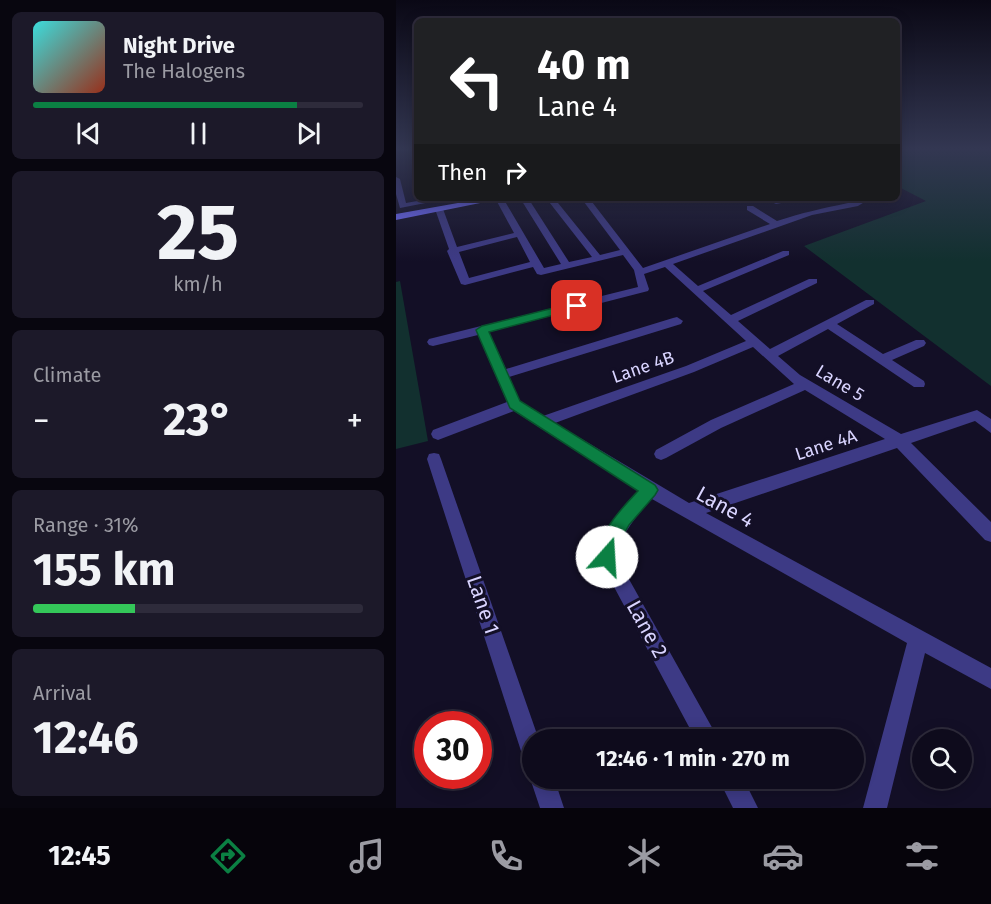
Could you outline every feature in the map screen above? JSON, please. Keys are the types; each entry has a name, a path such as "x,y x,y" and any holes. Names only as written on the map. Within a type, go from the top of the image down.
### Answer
{"main road":[{"path":"396,215 463,201"},
{"path":"396,215 483,201"}],"street":[{"path":"398,186 404,206 431,201"},
{"path":"502,201 541,272 625,252"},
{"path":"526,201 566,265"},
{"path":"552,201 564,218 584,237 597,258"},
{"path":"433,342 644,289 639,270 587,201"},
{"path":"795,201 810,213"},
{"path":"638,273 810,213 861,201"},
{"path":"750,208 777,225"},
{"path":"439,209 452,251 465,282 536,263"},
{"path":"452,251 519,234"},
{"path":"696,290 786,253"},
{"name":"Lane 5","path":"668,264 769,355 806,384 900,441 991,534"},
{"path":"730,320 813,281"},
{"path":"769,355 870,302"},
{"path":"502,375 677,321"},
{"path":"829,324 919,384"},
{"path":"438,434 514,405 482,330"},
{"name":"Lane 4B","path":"541,422 690,369 755,342"},
{"path":"882,359 920,342"},
{"path":"661,454 716,424 806,384"},
{"name":"Lane 4","path":"514,405 650,490 991,679"},
{"name":"Lane 4A","path":"688,511 977,415 991,427"},
{"name":"Lane 1","path":"434,459 525,729"},
{"name":"Lane 2","path":"650,490 623,519 612,538 607,557 702,729"},
{"path":"874,808 918,640"},
{"path":"546,789 552,808"},
{"path":"735,789 746,808"}],"green space":[{"path":"900,186 991,186 991,386 804,246 926,201"},
{"path":"400,281 428,441 396,449 396,282"}],"route":[{"path":"577,306 482,330 514,405 650,490 623,519 612,538 607,557"}]}
